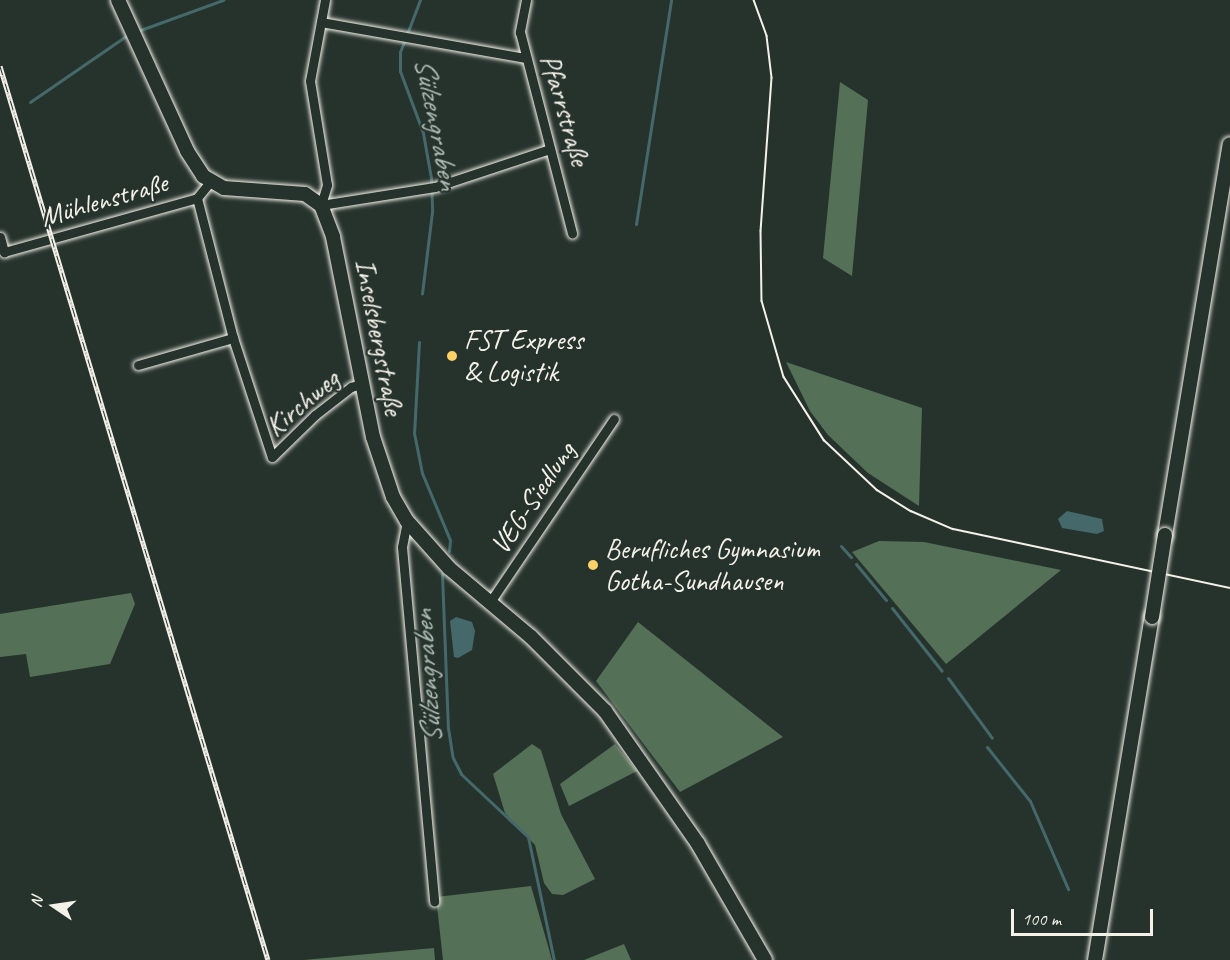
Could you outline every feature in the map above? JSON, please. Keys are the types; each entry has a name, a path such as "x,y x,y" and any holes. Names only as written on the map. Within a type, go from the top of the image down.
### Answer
{"street":[{"path":"118,0 187,151 210,182 224,189 305,194 321,205 432,187 550,149"},
{"path":"321,205 327,185 310,81 325,0"},
{"name":"Pfarrstraße","path":"526,0 520,32 572,233"},
{"path":"321,22 526,58"},
{"path":"1095,960 1230,144"},
{"name":"Mühlenstraße","path":"0,237 4,252 197,198 210,182"},
{"path":"138,365 233,338 197,198"},
{"name":"Inselsbergstraße","path":"321,205 333,237 361,384 383,473 407,521 448,568 571,674 605,711 698,844 765,960"},
{"name":"Kirchweg","path":"233,338 272,457 315,415 351,387 361,384"},
{"name":"VEG-Siedlung","path":"490,602 614,419"},
{"path":"407,521 402,547 434,902"}],"green space":[{"path":"840,82 868,100 852,276 823,258"},
{"path":"786,362 922,408 919,506 868,473 828,435 810,411"},
{"path":"879,541 924,542 1061,570 946,664 852,552"},
{"path":"131,593 135,604 110,664 30,677 26,654 0,657 0,614"},
{"path":"638,622 783,737 680,792 596,681"},
{"path":"532,744 541,750 561,814 595,879 563,895 552,894 544,883 535,845 505,813 493,774"},
{"path":"615,744 637,771 569,806 560,784"},
{"path":"531,886 552,960 443,960 436,897"},
{"path":"624,944 631,960 584,960"},
{"path":"434,948 435,960 304,960 400,951"}],"water":[{"path":"1067,511 1102,519 1104,531 1097,534 1062,528 1058,519"},
{"path":"456,617 472,622 475,631 472,650 458,658 454,657 450,621"}],"waterway":[{"path":"135,32 223,0"},
{"name":"Sülzengraben","path":"420,0 400,52 400,71 423,133 431,178 432,212 422,293"},
{"path":"636,224 671,0"},
{"path":"30,102 129,34"},
{"name":"Sülzengraben","path":"419,342 414,433 422,473 450,540 449,551"},
{"path":"841,546 851,557"},
{"path":"856,564 886,600"},
{"name":"Sülzengraben","path":"442,574 448,728 453,758 461,774 528,837 554,960"},
{"path":"892,608 942,671"},
{"path":"948,678 992,738"},
{"path":"987,747 1030,801 1068,889"}],"tram line":[{"path":"754,0 767,36 772,78 761,231 762,301 784,377 824,440 877,490 911,511 953,529 1230,588"}],"railway":[{"path":"0,66 268,960"}],"place":[{"name":"FST Express & Logistik","path":"452,356"},
{"name":"Berufliches Gymnasium Gotha-Sundhausen","path":"593,565"}]}
